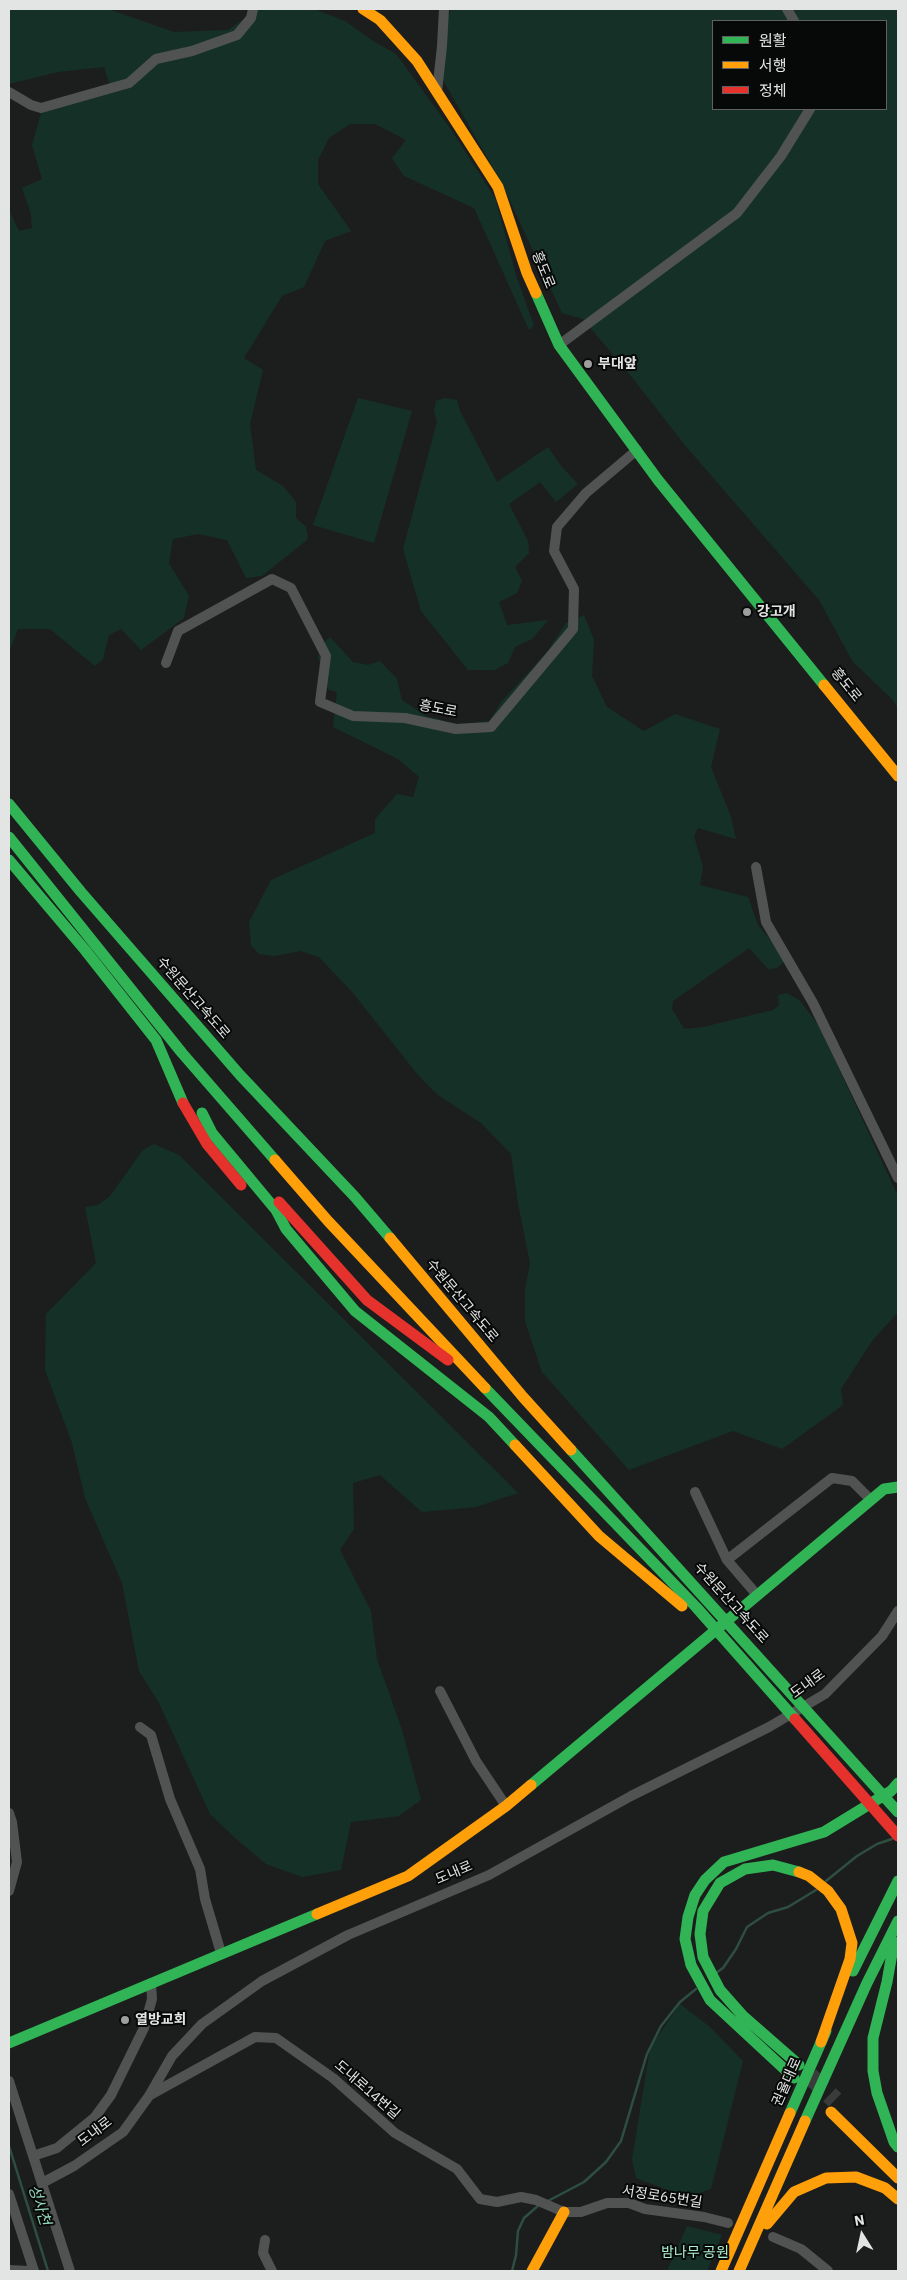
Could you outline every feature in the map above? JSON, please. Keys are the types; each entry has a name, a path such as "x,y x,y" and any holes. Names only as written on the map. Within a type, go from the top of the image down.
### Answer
{"main road":[{"name":"흥도로","path":"363,9 380,20 417,61 498,188 527,273 559,345 658,480 898,776"},
{"name":"수원문산고속도로","path":"11,807 240,1075 354,1197 522,1397 706,1597 898,1812"},
{"name":"수원문산고속도로","path":"9,837 182,1053 322,1213 692,1609 898,1836"},
{"path":"9,860 156,1040 179,1096 207,1144 266,1213 286,1229 355,1310 489,1417 599,1536 692,1609 898,1851"},
{"path":"286,1229 276,1210 212,1133 202,1114 367,1300 448,1360 495,1399"},
{"name":"도내로","path":"9,2043 408,1876 506,1806 884,1489 898,1487"},
{"path":"794,2078 710,2000 691,1965 685,1939 688,1916 704,1880 724,1862 824,1832 891,1791 898,1783"},
{"path":"799,2065 743,2016 720,1990 703,1957 700,1934 703,1911 720,1883 746,1869 773,1865 793,1869 809,1876 828,1891 841,1909 852,1943 850,1959 821,2042"},
{"name":"권율대로","path":"721,2271 859,1958 898,1880"},
{"path":"897,1923 887,1982 873,2038 873,2071 877,2093 894,2142 898,2147"},
{"path":"740,2269 867,1983 897,1923"},
{"path":"835,2100 849,2113"},
{"path":"831,2112 898,2178"},
{"path":"884,2147 898,2160"},
{"path":"740,2269 772,2216 794,2192 826,2178 856,2177 885,2188 898,2199"},
{"path":"532,2271 564,2212"}],"street":[{"path":"9,92 31,105 42,108 129,83 156,59 192,51 237,34 251,18 253,9"},
{"path":"437,92 444,9"},
{"path":"787,9 793,20"},
{"path":"559,345 737,213 781,156 809,110"},
{"name":"흥도로","path":"166,663 178,631 272,579 291,588 326,656 320,702 353,716 405,718 456,729 491,727 573,629 574,589 554,551 557,527 586,493 637,450"},
{"path":"756,866 766,922 813,1003 898,1178"},
{"path":"727,1560 832,1478 852,1481 871,1500"},
{"path":"695,1492 727,1560 757,1595"},
{"name":"도내로","path":"42,2182 74,2166 123,2132 148,2096 172,2056 202,2024 262,1981 348,1934 489,1875 631,1796 769,1727 825,1694 882,1636 898,1611"},
{"path":"440,1691 476,1761 506,1806"},
{"path":"140,1727 151,1735 170,1799 200,1869 205,1899 221,1953"},
{"path":"9,1813 12,1822 17,1862 9,1891"},
{"name":"도내로","path":"33,2156 57,2148 95,2117 111,2095 144,2028 152,1999 151,1982"},
{"name":"도내로14번길","path":"148,2096 255,2037 276,2038 333,2078 395,2133 457,2169 480,2199 497,2202 521,2197 536,2200 564,2212"},
{"path":"9,2081 70,2271"},
{"path":"9,2194 34,2271"},
{"name":"서정로65번길","path":"564,2212 581,2212 608,2203 629,2203 645,2209 728,2222"},
{"path":"773,2237 801,2250 828,2271"},
{"path":"265,2240 263,2253 272,2271"},
{"path":"9,2270 29,2271"}],"green space":[{"path":"9,9 108,9 174,32 228,30 258,9 314,9 345,21 373,41 396,54 450,128 495,198 516,275 534,326 529,330 474,208 404,176 392,158 406,140 375,124 350,124 329,138 318,160 318,184 351,231 325,241 304,287 282,296 244,358 263,370 250,424 256,470 283,486 296,502 296,518 306,527 308,539 262,576 246,578 227,540 198,534 173,539 169,563 189,596 184,618 141,650 121,629 109,635 103,659 95,666 50,629 18,629 9,653 9,210 19,231 32,228 31,214 22,188 42,179 32,145 41,113 110,86 104,67 58,72 9,84"},
{"path":"451,9 898,9 898,709 893,700 853,662 819,600 684,444 631,376 583,319 562,313 501,182 443,80 448,17"},
{"path":"358,398 412,411 374,543 313,525"},
{"path":"445,398 457,400 460,411 497,482 548,447 562,467 578,484 556,502 540,482 509,504 528,541 529,553 515,567 522,581 517,593 499,602 507,625 548,620 532,639 515,647 508,663 494,670 468,670 421,611 403,549 437,422 434,411 436,401"},
{"path":"584,615 594,640 592,676 607,707 644,731 675,714 720,729 711,767 731,817 736,839 698,828 694,836 703,867 700,885 748,897 758,925 782,954 784,962 777,968 768,969 749,948 673,1001 672,1009 684,1029 703,1027 773,1010 779,1005 778,995 787,993 799,1000 818,1024 898,1196 898,1312 872,1341 841,1389 843,1405 782,1449 733,1431 629,1470 542,1372 525,1321 525,1290 530,1263 518,1203 511,1154 481,1123 438,1095 418,1075 353,993 319,957 300,951 275,956 259,954 251,945 249,922 271,880 375,833 375,819 397,794 413,797 419,777 398,759 333,727 337,692 329,690 323,683 327,671 318,659 322,644 330,637 353,662 368,665 380,661 397,679 402,700 426,716 457,724 489,721 502,701 547,652 566,623"},
{"path":"154,1144 179,1155 518,1493 476,1507 422,1512 380,1475 353,1483 354,1529 340,1550 371,1611 377,1659 402,1730 421,1800 399,1816 351,1822 341,1870 302,1877 266,1864 210,1814 159,1703 139,1671 122,1583 85,1498 72,1443 45,1370 46,1314 96,1263 85,1207 98,1205 110,1196 143,1150"},
{"path":"680,2004 710,2027 743,2061 711,2189 687,2197 636,2178 632,2160 650,2048"},
{"name":"밤나무 공원","path":"687,2226 722,2235 707,2271 667,2271"}],"waterway":[{"path":"826,1881 857,1856 877,1844 892,1839"},
{"path":"716,1973 723,1968 736,1949 747,1927 768,1913 788,1907 816,1890"},
{"path":"546,2202 584,2182 606,2162 621,2141 647,2054 661,2026 680,2002 696,1989"},
{"name":"성사천","path":"9,2146 48,2271"},
{"path":"512,2271 516,2255 518,2231 524,2218 539,2205"}],"tunnel":[{"path":"810,2076 835,2100"}],"traffic: fast":[{"path":"536,293 559,345 658,480 824,685"},
{"path":"9,804 81,892 240,1075 355,1197 390,1238"},
{"path":"9,837 182,1053 275,1160"},
{"path":"9,860 85,950 156,1040 183,1103"},
{"path":"202,1113 212,1133 276,1210 286,1229 355,1311 489,1417 515,1445"},
{"path":"485,1388 696,1607 795,1719"},
{"path":"571,1450 898,1812"},
{"path":"531,1785 884,1489 898,1487"},
{"path":"794,2078 710,2000 691,1965 685,1939 688,1917 695,1895 705,1880 724,1862 824,1832 891,1791 898,1783"},
{"path":"799,1872 773,1865 745,1869 720,1883 703,1911 700,1934 703,1957 720,1990 743,2016 799,2065"},
{"path":"853,1971 898,1881"},
{"path":"9,2043 317,1914"},
{"path":"805,2121 867,1983 898,1921"},
{"path":"894,1942 887,1982 873,2038 873,2071 877,2093 894,2142 898,2147"},
{"path":"790,2113 826,2031"}],"traffic: slow":[{"path":"363,9 380,20 417,61 498,187 527,273 536,293"},
{"path":"824,685 898,776"},
{"path":"275,1160 328,1221 485,1388"},
{"path":"390,1238 523,1397 571,1450"},
{"path":"515,1445 599,1536 682,1606"},
{"path":"317,1914 408,1876 506,1806 531,1785"},
{"path":"799,1872 809,1876 828,1891 841,1909 852,1943 850,1959 821,2042"},
{"path":"831,2112 898,2178"},
{"path":"721,2271 790,2113"},
{"path":"739,2271 805,2121"},
{"path":"767,2224 794,2192 826,2178 856,2177 885,2188 898,2199"},
{"path":"532,2271 564,2212"}],"traffic: jam":[{"path":"183,1103 207,1144 241,1185"},
{"path":"279,1202 367,1300 448,1360"},
{"path":"795,1719 898,1836"}],"place":[{"name":"부대앞","path":"588,364"},
{"name":"강고개","path":"747,612"},
{"name":"열방교회","path":"125,2020"}]}
